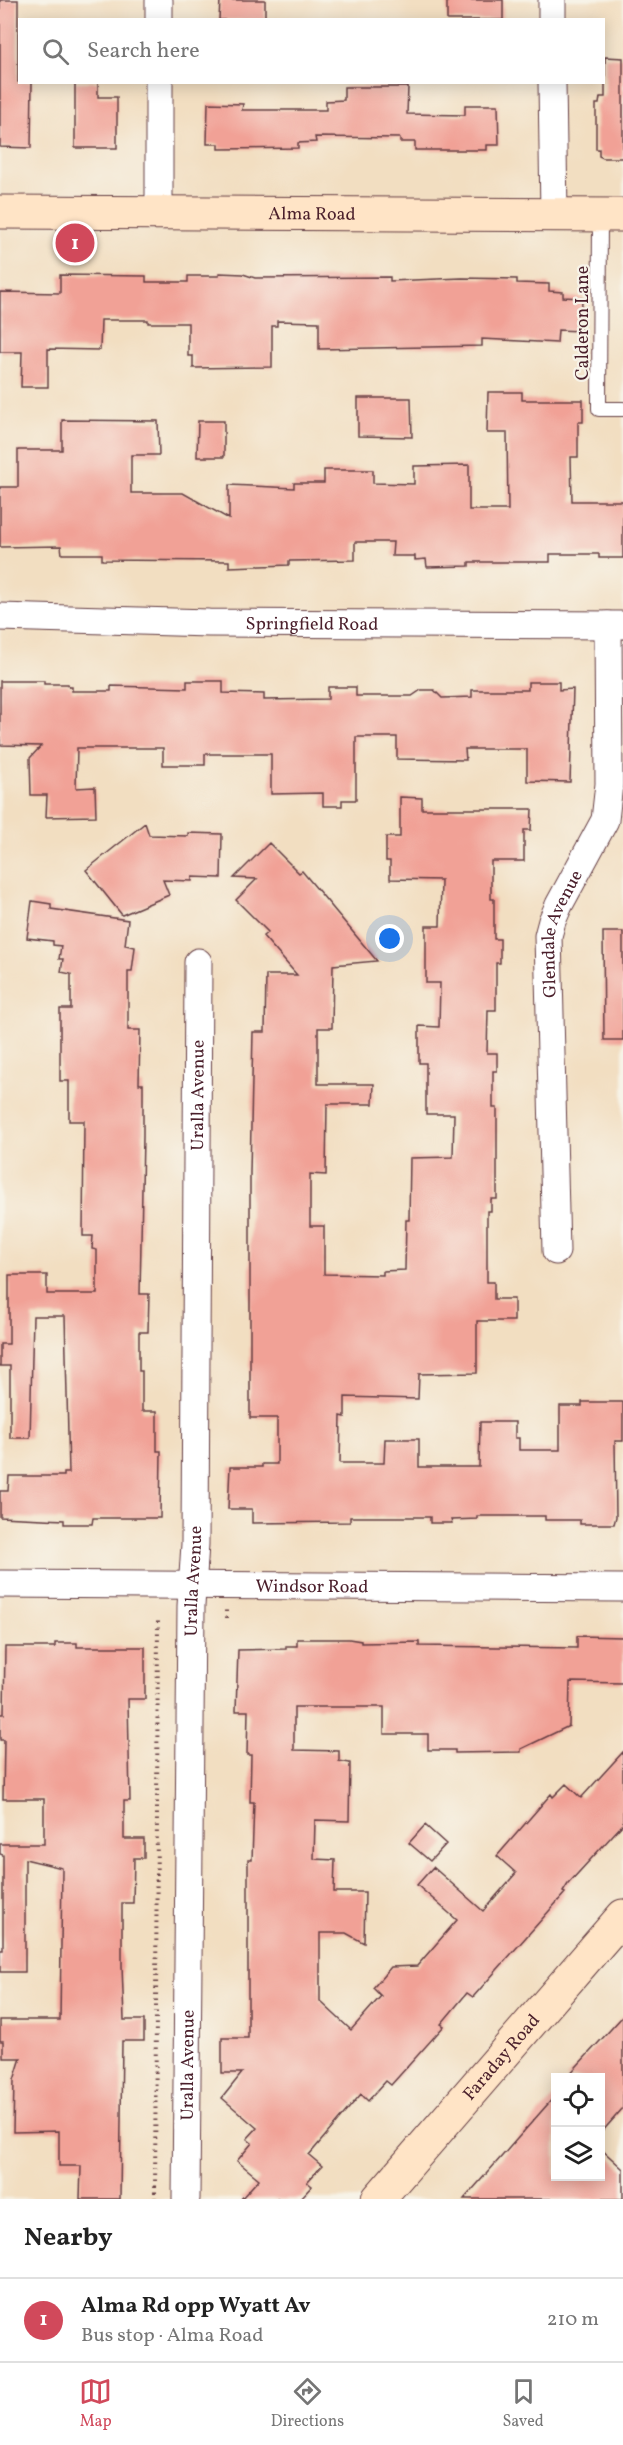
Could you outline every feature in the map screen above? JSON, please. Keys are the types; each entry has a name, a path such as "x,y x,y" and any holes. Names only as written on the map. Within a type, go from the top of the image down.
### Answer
{"main road":[{"name":"Alma Road","path":"0,212 612,215"},
{"name":"Faraday Road","path":"378,2199 623,1916"}],"street":[{"path":"159,0 159,18"},
{"path":"552,0 552,18"},
{"path":"159,84 159,213"},
{"path":"552,84 554,214"},
{"name":"Springfield Road","path":"0,617 209,623 616,625"},
{"name":"Glendale Avenue","path":"556,1251 548,936 559,905 605,820 609,784 616,625"},
{"name":"Uralla Avenue","path":"186,2199 198,962"},
{"name":"Windsor Road","path":"0,1584 623,1588"}],"lane":[{"name":"Calderon Lane","path":"612,215 599,409 623,409"}],"path":[{"path":"155,2199 158,1617"}],"building":[{"path":"0,0 18,0 18,84 32,84 31,148 0,147"},
{"path":"220,0 265,0 265,18 219,18"},
{"path":"447,0 503,0 503,18 447,18"},
{"path":"605,57 623,58 623,158 603,158 599,156 599,149 596,149 596,104 599,104 600,97 605,97"},
{"path":"75,84 98,84 98,97 117,97 117,148 75,148"},
{"path":"344,87 408,87 407,114 465,115 465,105 498,105 499,145 487,145 487,150 415,150 415,142 400,142 400,138 315,137 316,142 298,143 298,148 219,149 219,144 207,144 208,103 243,104 242,110 326,110 326,101 344,100"},
{"path":"219,273 243,274 255,278 390,277 390,281 462,278 517,279 517,283 549,284 549,291 563,292 563,297 582,298 581,331 558,330 557,343 482,339 482,346 319,349 319,322 277,321 277,326 272,326 272,367 193,368 193,356 188,356 188,323 101,320 100,350 48,349 48,387 21,387 22,352 0,352 0,292 60,293 60,275 146,276 146,282 188,282 188,276 219,276"},
{"path":"488,392 522,392 522,400 583,400 583,422 578,422 578,457 571,457 572,501 623,501 623,558 599,558 599,554 550,554 550,562 469,562 469,566 427,567 426,559 415,560 415,556 392,556 393,542 355,542 355,560 289,561 289,565 229,567 229,561 102,560 102,554 62,554 61,546 0,547 0,487 18,487 18,450 62,450 62,420 158,421 159,455 131,455 131,493 183,493 229,519 229,485 294,488 294,483 324,483 324,470 373,470 373,483 414,484 414,466 469,465 469,510 508,510 507,433 487,433"},
{"path":"358,398 411,398 412,437 358,436"},
{"path":"198,421 224,421 224,457 197,457"},
{"path":"0,681 44,681 44,684 68,684 72,687 72,691 111,691 111,686 187,688 187,681 223,681 223,693 264,694 264,700 328,699 328,687 356,687 356,696 412,696 421,690 434,690 442,698 472,697 472,690 528,690 528,682 559,682 559,690 573,689 570,782 527,781 527,749 465,749 466,760 397,759 397,737 356,737 356,800 342,800 342,806 323,806 323,793 271,794 271,754 205,754 205,765 163,765 163,748 77,748 76,788 95,787 96,816 46,817 47,795 31,795 30,758 41,746 0,745"},
{"path":"400,797 422,798 422,809 532,809 531,830 524,830 524,861 491,861 494,939 500,939 500,963 496,963 496,1010 488,1010 487,1053 497,1053 497,1071 493,1071 493,1108 497,1108 497,1199 491,1199 491,1211 487,1211 487,1282 494,1282 494,1299 514,1299 514,1321 477,1321 477,1373 419,1374 418,1399 345,1397 345,1417 341,1416 340,1463 384,1463 385,1439 419,1439 419,1467 479,1467 480,1422 515,1422 515,1438 519,1438 519,1450 560,1450 560,1406 582,1406 582,1402 623,1402 623,1441 615,1441 616,1517 614,1524 580,1524 580,1520 545,1520 545,1516 477,1516 477,1519 451,1520 452,1523 430,1523 430,1517 350,1517 350,1522 252,1523 252,1509 228,1509 230,1467 262,1467 262,1464 277,1464 277,1418 250,1418 250,1172 253,1032 265,1032 266,975 297,975 263,936 268,932 236,900 257,879 234,878 269,843 299,873 302,871 377,961 333,965 332,1028 318,1028 318,1084 374,1084 373,1104 327,1104 326,1175 310,1174 310,1226 324,1226 324,1274 383,1275 383,1271 405,1270 410,1158 453,1157 454,1114 426,1114 426,1063 419,1063 419,1026 439,1027 440,983 426,983 426,926 440,926 441,880 390,879 390,861 386,861 386,837 400,837"},
{"path":"145,823 149,835 222,834 221,878 192,877 192,881 163,880 169,895 122,915 86,870"},
{"path":"32,901 51,904 51,909 128,920 125,945 135,947 132,971 128,971 128,1030 140,1030 139,1084 143,1084 143,1136 140,1294 149,1294 148,1332 139,1332 139,1371 142,1371 142,1411 157,1411 157,1451 161,1451 160,1518 93,1518 92,1524 64,1524 64,1520 0,1517 0,1491 8,1491 9,1476 64,1476 64,1473 69,1473 65,1316 33,1316 30,1438 10,1438 10,1366 0,1366 0,1344 9,1344 9,1275 47,1275 47,1294 97,1294 97,1250 92,1249 93,1236 83,1236 84,1121 69,1121 69,1081 60,1081 60,1009 71,1009 71,974 61,972 63,959 59,959 61,946 53,945 53,941 27,938"},
{"path":"603,932 623,932 623,1040 604,1040"},
{"path":"577,1636 623,1637 623,1683 570,1682 569,1726 521,1749 521,1752 455,1753 455,1750 428,1750 428,1734 384,1734 384,1707 294,1707 294,1750 339,1751 339,1761 350,1763 349,1821 315,1820 314,1859 335,1860 334,1892 365,1892 364,1943 346,1933 320,1933 320,2001 351,2030 381,1996 373,1988 391,1967 417,1966 457,1920 417,1885 433,1867 483,1911 516,1873 497,1856 551,1794 553,1797 566,1784 581,1798 623,1752 623,1824 568,1884 563,1892 565,1893 473,1997 467,1993 441,2024 444,2026 391,2085 386,2081 368,2101 361,2094 309,2155 322,2166 307,2182 312,2186 300,2199 241,2199 259,2179 237,2161 252,2143 247,2139 257,2128 222,2098 242,2073 222,2073 222,2038 248,2038 248,1860 252,1860 254,1802 250,1802 251,1755 247,1755 248,1711 236,1711 238,1650 286,1649 286,1646 297,1646 297,1639 349,1639 361,1641 361,1643 419,1642 419,1646 577,1648"},
{"path":"55,1643 77,1643 77,1647 145,1647 145,1699 128,1699 130,1801 124,1801 124,1839 144,1839 144,1858 134,1858 133,1903 122,1903 124,2020 144,2020 144,2041 122,2041 120,2199 80,2199 81,2166 59,2166 59,2131 13,2132 14,2080 21,2058 3,2058 3,2041 0,2041 0,2020 60,2020 62,1868 25,1859 25,1972 0,1972 0,1950 3,1950 3,1855 0,1854 0,1844 44,1844 44,1799 3,1799 4,1740 0,1740 0,1714 4,1714 5,1647 55,1647"},
{"path":"425,1825 446,1844 430,1861 409,1843"},
{"path":"623,2016 623,2108 605,2128 605,2073 571,2073"},
{"path":"551,2101 551,2181 605,2181 605,2153 623,2169 623,2199 464,2199"}],"place":[{"name":"Alma Rd opp Wyatt Av","path":"75,243"}]}
